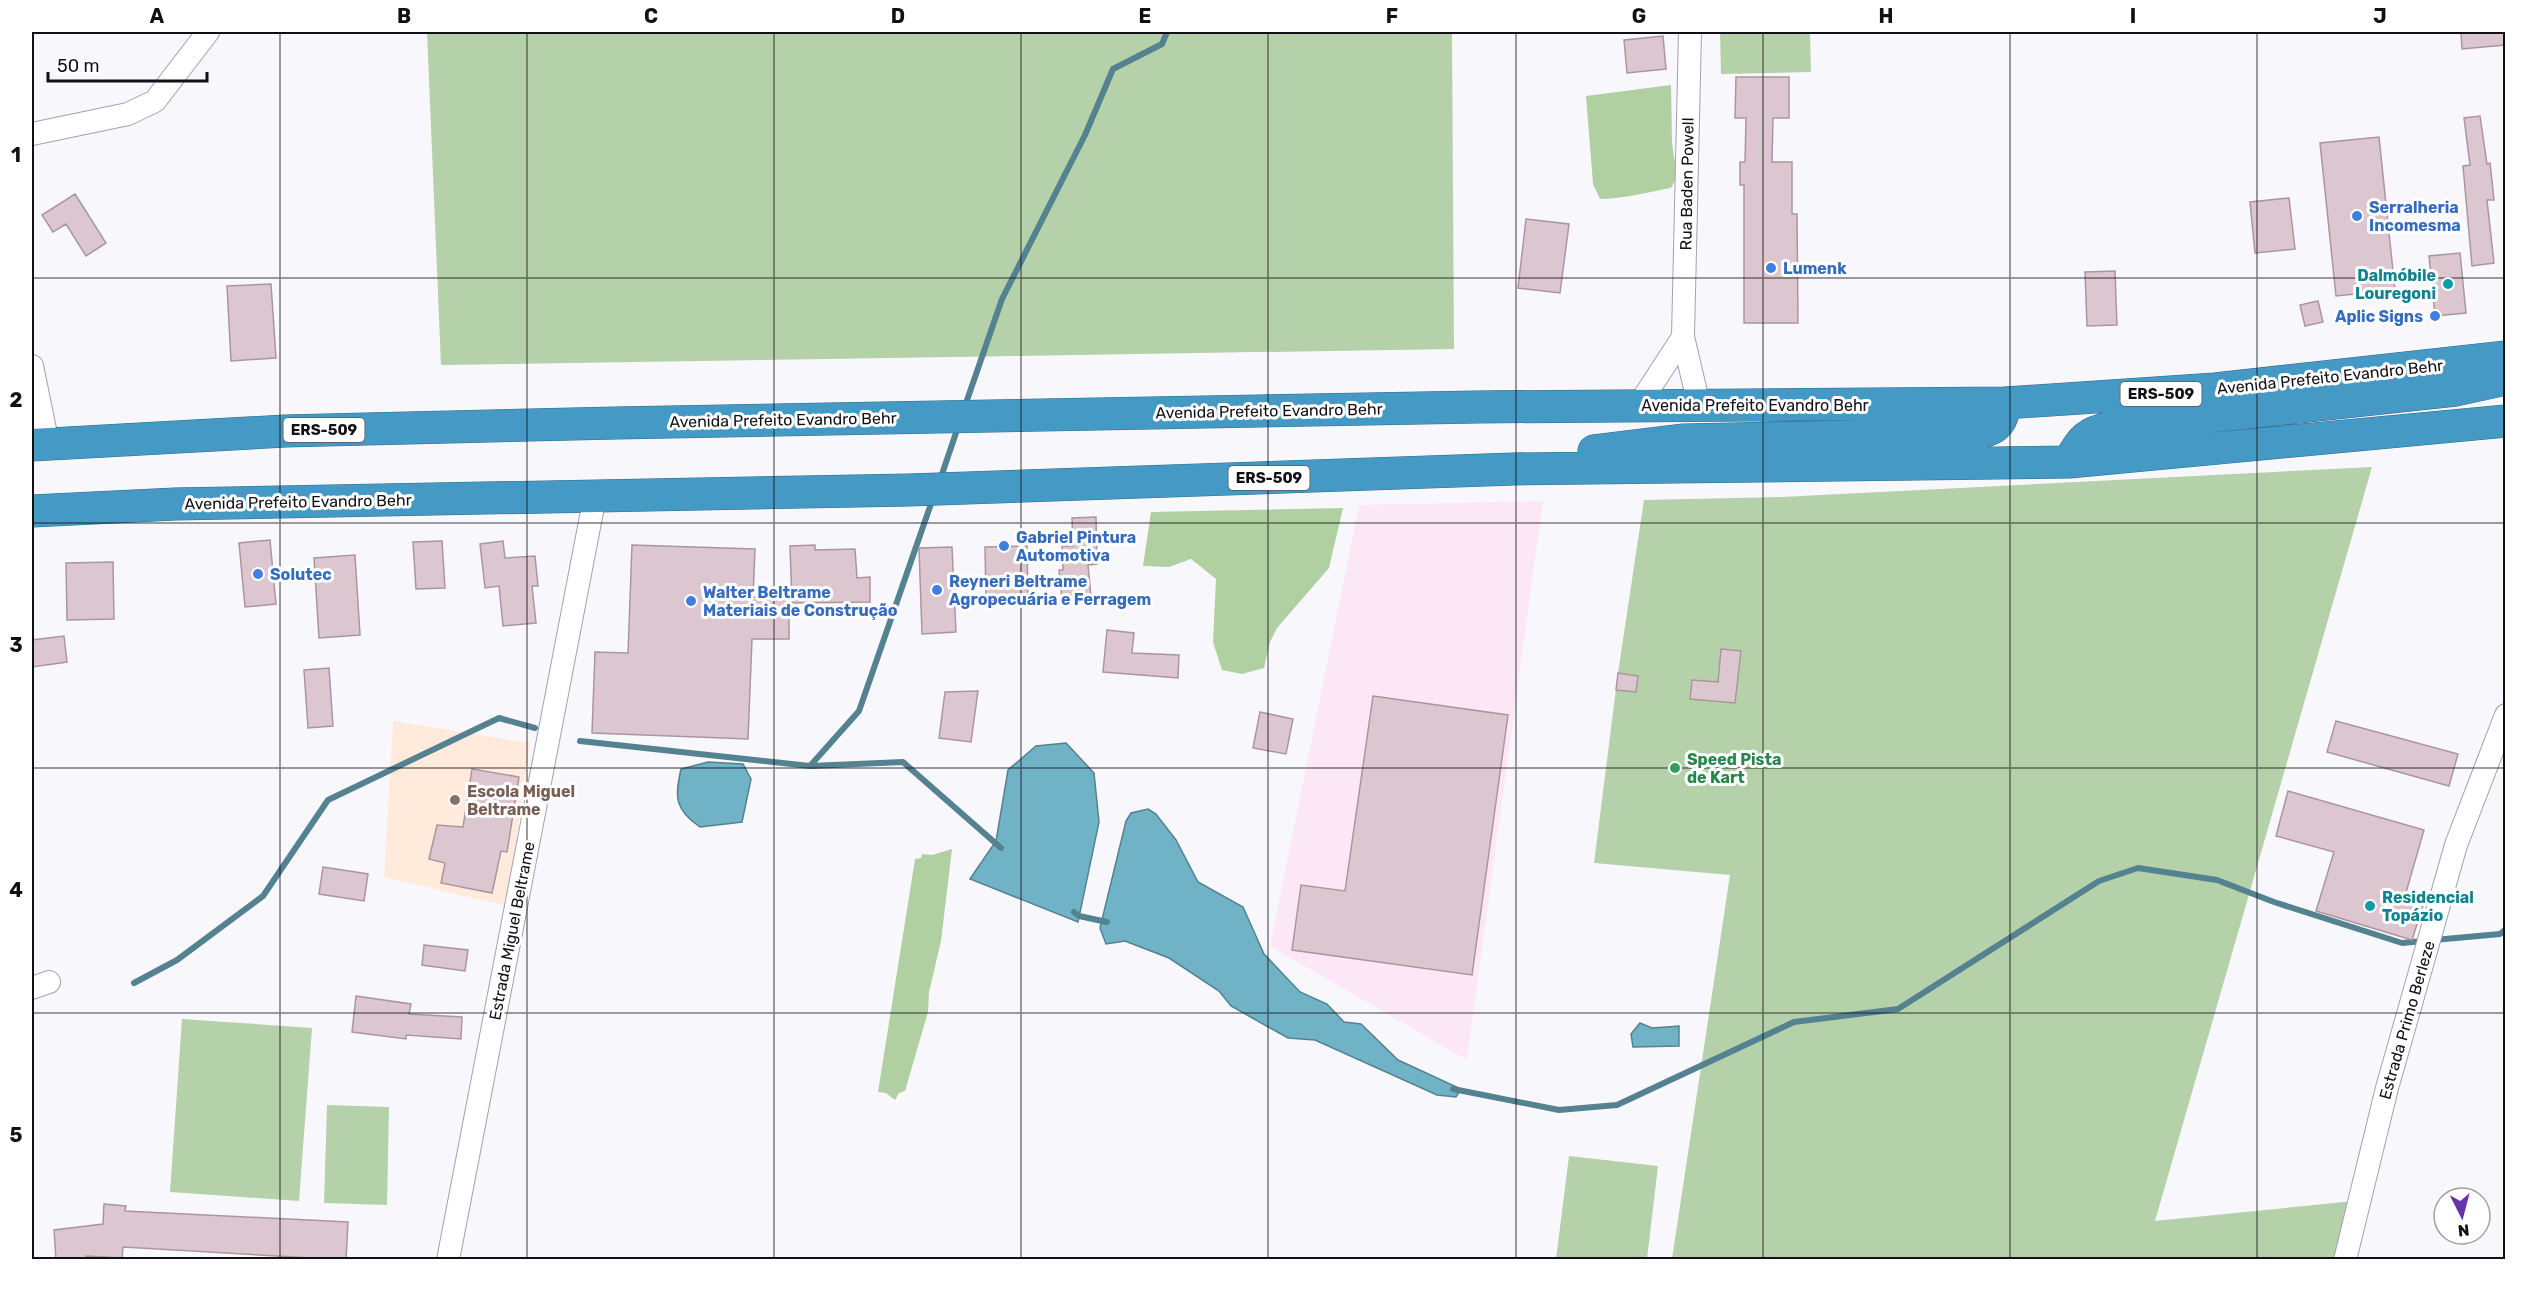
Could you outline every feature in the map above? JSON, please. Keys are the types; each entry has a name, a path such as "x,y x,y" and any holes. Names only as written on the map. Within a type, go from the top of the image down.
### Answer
{"highway":[{"name":"Avenida Prefeito Evandro Behr","path":"40,445 383,428 1699,405 2005,403 2215,389 2505,357"},
{"path":"2070,462 2079,443 2094,430 2456,390 2505,379"},
{"path":"1514,469 1589,452 1684,440 1967,434 1991,430 2003,418 2005,403"},
{"name":"Avenida Prefeito Evandro Behr","path":"32,511 136,505 909,490 1514,469 2070,462 2505,421"}],"street":[{"path":"32,134 128,114 155,100 208,32"},
{"name":"Rua Baden Powell","path":"1690,32 1683,337 1699,405"},
{"path":"1638,406 1683,337"},
{"path":"32,366 40,445"},
{"name":"Estrada Miguel Beltrame","path":"448,1260 595,496"},
{"name":"Estrada Primo Berleze","path":"2345,1260 2387,1088 2456,845 2505,716"}],"shaded area":[{"path":"1543,501 1467,1060 1270,946 1359,505"},
{"name":"Escola Miguel Beltrame","path":"393,721 530,743 507,906 384,877"}],"green space":[{"path":"427,32 1452,32 1454,349 441,365"},
{"path":"1720,32 1810,32 1811,72 1721,74"},
{"path":"1671,85 1672,143 1677,177 1671,188 1627,197 1600,199 1593,184 1586,96"},
{"path":"2372,467 2155,1221 2354,1201 2338,1259 1672,1259 1730,875 1594,863 1618,673 1644,500 1781,497"},
{"path":"1343,508 1329,568 1277,628 1270,642 1264,668 1242,674 1222,670 1213,642 1216,579 1191,559 1169,567 1143,566 1151,512"},
{"path":"952,849 941,941 929,992 928,1012 905,1091 899,1093 895,1100 886,1093 878,1092 915,859 921,858 922,854 932,855"},
{"path":"182,1019 312,1028 299,1201 170,1192"},
{"path":"327,1105 389,1107 387,1205 324,1203"},
{"path":"1569,1156 1658,1166 1647,1259 1556,1259"}],"water":[{"path":"1066,743 1094,773 1099,822 1078,922 970,879 996,841 1008,770 1036,746"},
{"path":"708,762 743,764 751,779 742,822 700,827 681,808 678,802 678,787 681,769"},
{"path":"1148,809 1156,814 1176,840 1198,882 1243,907 1264,954 1300,992 1327,1004 1344,1022 1361,1024 1398,1060 1461,1089 1456,1097 1437,1095 1315,1040 1288,1038 1231,1006 1219,991 1169,958 1125,941 1106,944 1100,928 1126,821 1131,813"},
{"path":"1640,1023 1652,1028 1679,1026 1679,1046 1633,1047 1631,1034"}],"building":[{"path":"2505,32 2505,45 2462,49 2461,33"},
{"path":"1663,36 1666,69 1627,73 1624,40"},
{"path":"1736,77 1789,77 1789,118 1773,118 1772,162 1792,162 1792,214 1797,214 1798,323 1744,323 1744,185 1740,185 1740,162 1745,162 1746,118 1735,118"},
{"path":"2480,116 2487,164 2490,163 2494,200 2487,200 2494,263 2472,266 2463,166 2470,165 2464,118"},
{"name":"Serralheria Incomesma","path":"2379,137 2395,290 2336,296 2320,143"},
{"path":"75,194 106,243 86,256 66,224 53,232 42,215"},
{"path":"2289,198 2295,249 2255,253 2250,202"},
{"path":"1526,219 1569,224 1560,293 1518,288"},
{"name":"Dalmóbile Louregoni","path":"2460,253 2466,313 2435,316 2429,256"},
{"path":"2115,271 2117,325 2087,326 2085,272"},
{"path":"271,284 276,358 231,361 227,286"},
{"path":"2318,301 2323,322 2305,326 2300,305"},
{"path":"1096,517 1097,564 1088,565 1091,596 1062,599 1059,570 1063,570 1062,546 1073,546 1072,518"},
{"name":"Solutec","path":"270,540 276,604 245,607 239,543"},
{"path":"442,541 445,588 416,589 413,542"},
{"path":"503,541 505,558 535,556 538,586 532,586 536,623 503,626 499,586 485,588 480,544"},
{"name":"Walter Beltrame Materiais de Construção","path":"632,545 755,549 753,597 789,596 789,639 752,639 748,739 592,733 595,652 628,653"},
{"path":"815,545 815,550 855,549 857,578 870,577 870,602 792,603 790,546"},
{"path":"1027,546 1028,600 986,601 985,547"},
{"name":"Reyneri Beltrame Agropecuária e Ferragem","path":"952,547 956,632 922,634 919,548"},
{"path":"355,555 360,635 319,638 314,558"},
{"path":"113,562 114,619 67,620 66,563"},
{"path":"1107,630 1134,633 1132,653 1179,655 1178,678 1103,672"},
{"path":"64,636 67,662 32,667 32,640"},
{"path":"1721,649 1741,651 1735,703 1690,699 1692,680 1718,682"},
{"path":"329,668 333,726 308,728 304,670"},
{"path":"1618,673 1638,676 1636,692 1616,690"},
{"path":"978,691 971,742 939,738 945,692"},
{"path":"1373,696 1508,715 1472,975 1292,950 1301,885 1345,891"},
{"path":"1260,712 1293,719 1286,754 1253,748"},
{"path":"2336,721 2458,754 2449,786 2327,752"},
{"path":"472,769 519,777 507,852 501,851 492,893 441,883 445,863 429,859 437,825 463,827"},
{"path":"2288,791 2424,830 2405,896 2424,902 2412,940 2316,911 2334,852 2276,836"},
{"path":"323,867 368,874 364,901 319,894"},
{"path":"424,945 468,950 465,971 422,965"},
{"path":"356,996 411,1004 409,1014 462,1017 461,1039 406,1035 406,1039 352,1032"},
{"path":"104,1204 126,1206 125,1211 348,1222 346,1260 123,1247 122,1258 86,1256 85,1260 56,1260 54,1230 103,1224"}],"waterway":[{"path":"965,406 1002,299 1085,135 1113,69 1162,44 1167,32"},
{"path":"940,480 958,427"},
{"path":"580,741 810,766 859,711 933,498"},
{"path":"134,983 177,960 263,896 328,800 499,718 535,728"},
{"path":"810,766 903,762 1001,848"},
{"path":"1453,1089 1559,1110 1617,1105 1794,1022 1898,1009 2099,881 2138,868 2217,880 2274,902 2402,943 2423,941"},
{"path":"1074,912 1079,916 1107,922"},
{"path":"2434,940 2500,934 2506,929"}],"place":[{"name":"Serralheria Incomesma","path":"2357,216"},
{"name":"Lumenk","path":"1771,268"},
{"name":"Dalmóbile Louregoni","path":"2448,284"},
{"name":"Aplic Signs","path":"2435,316"},
{"name":"Gabriel Pintura Automotiva","path":"1004,546"},
{"name":"Solutec","path":"258,574"},
{"name":"Reyneri Beltrame Agropecuária e Ferragem","path":"937,590"},
{"name":"Walter Beltrame Materiais de Construção","path":"691,601"},
{"name":"Speed Pista de Kart","path":"1675,768"},
{"name":"Escola Miguel Beltrame","path":"455,800"},
{"name":"Residencial Topázio","path":"2370,906"}]}
